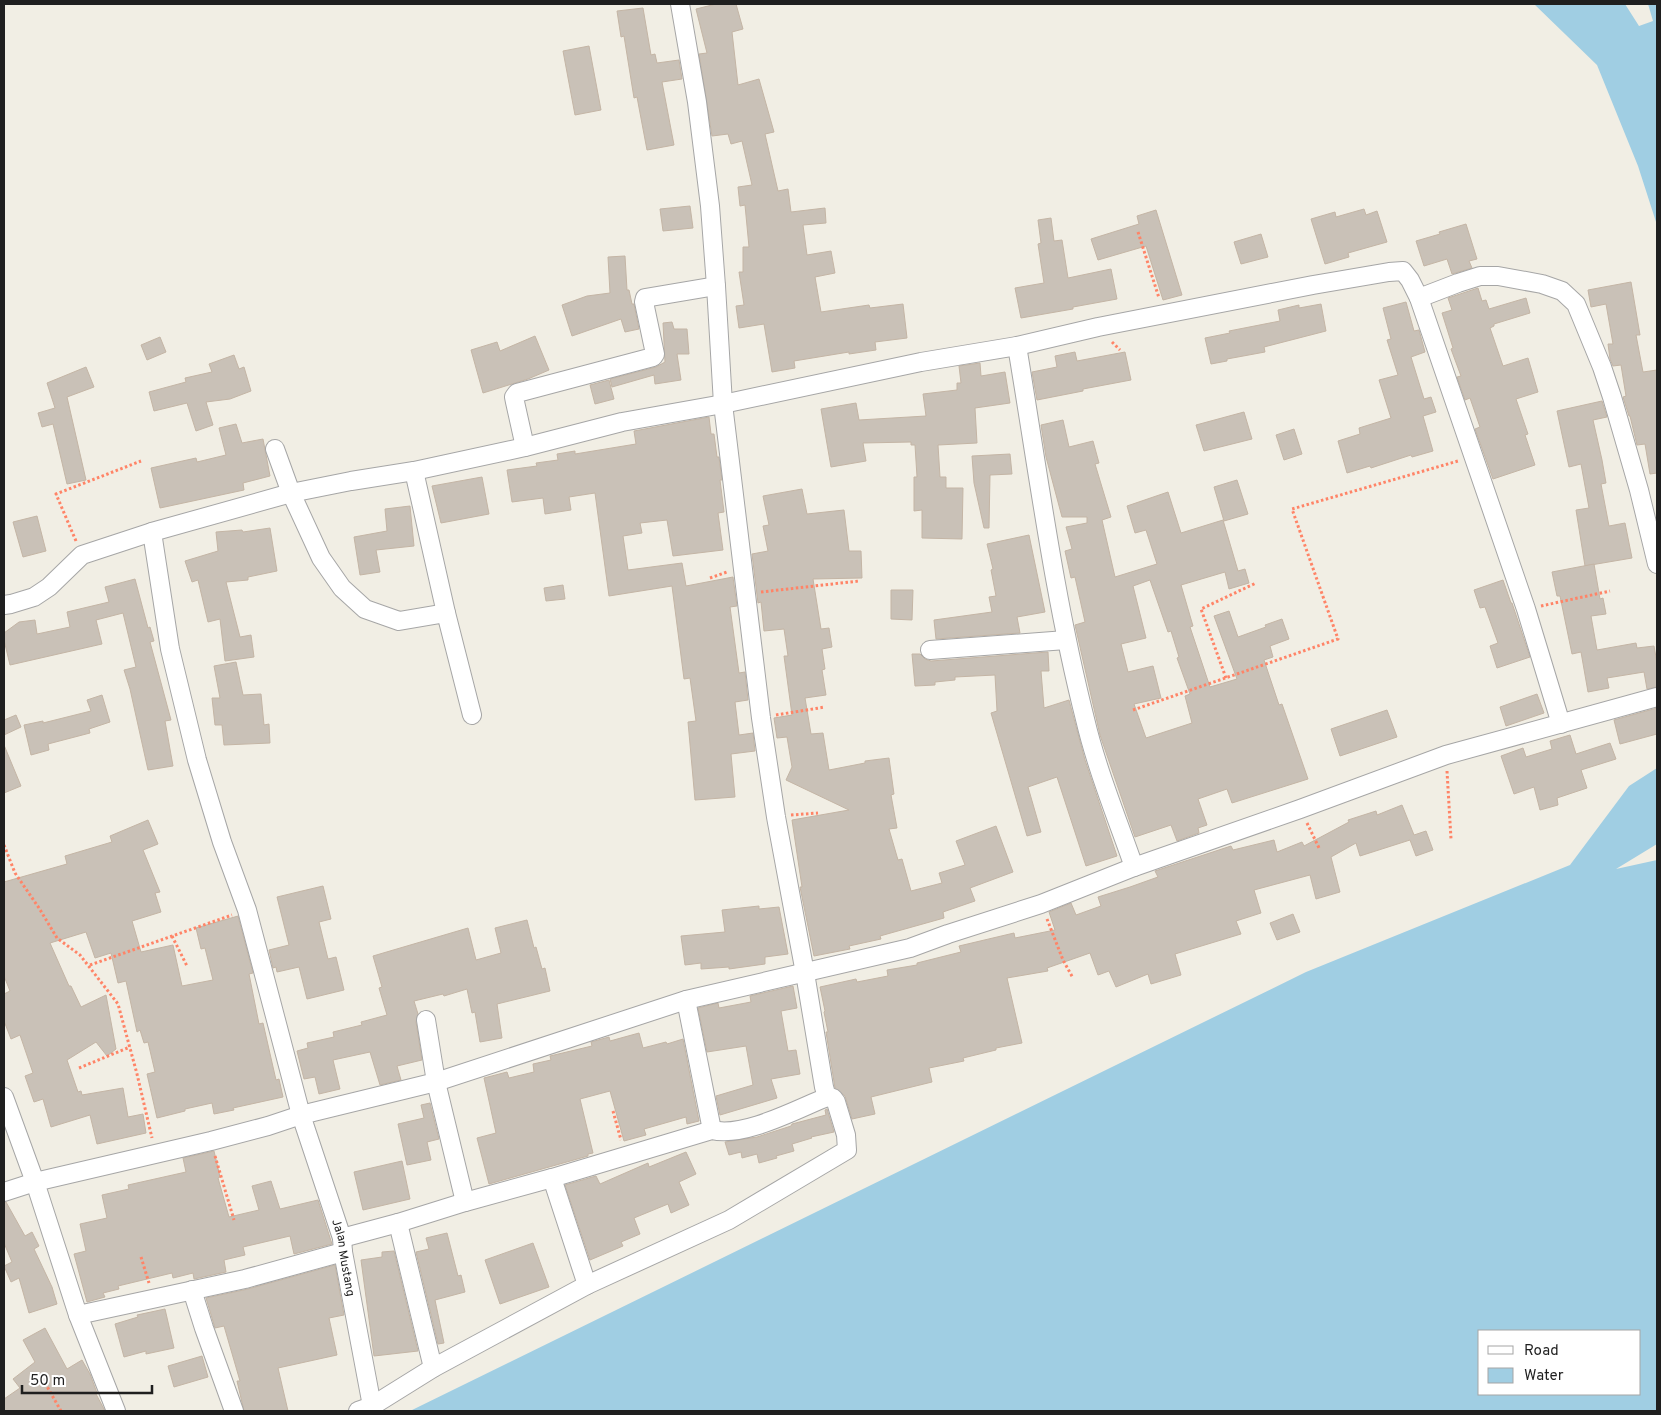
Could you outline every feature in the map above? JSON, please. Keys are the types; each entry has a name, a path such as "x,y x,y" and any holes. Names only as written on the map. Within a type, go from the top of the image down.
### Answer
{"street":[{"path":"680,4 697,102 710,206 722,404 761,718 776,816 827,1097"},
{"path":"4,605 34,597 49,587 82,555 152,532 291,493 414,471 525,447 622,422 722,404 921,362 1017,346 1098,327 1313,285 1403,271 1419,298 1526,609 1561,724"},
{"path":"1419,298 1480,276 1498,276 1542,284 1562,291 1576,304 1602,366 1612,398 1639,490 1657,564"},
{"path":"525,447 514,397 517,392 653,357 655,354 644,302 645,298 716,286"},
{"path":"1017,346 1066,640 1085,721 1103,780 1134,867"},
{"path":"275,449 291,493 321,558 342,588 364,608 399,621 446,613"},
{"path":"414,471 446,613 472,715"},
{"name":"Jalan Mustang","path":"152,532 170,650 196,760 222,842 247,910 301,1115 343,1245 365,1409"},
{"path":"930,650 1066,640"},
{"path":"4,1192 35,1182 211,1141 301,1115 436,1082 686,1000 910,948 1041,904 1134,867 1446,755 1657,696"},
{"path":"686,1000 712,1130"},
{"path":"426,1020 436,1082 465,1202"},
{"path":"4,1097 35,1182 78,1315 116,1411"},
{"path":"78,1315 245,1279 465,1202 712,1130 719,1132 739,1130 760,1124 827,1097 833,1098 836,1102 846,1135 847,1150 730,1220 587,1285 433,1368 365,1409"},
{"path":"552,1178 587,1285"},
{"path":"398,1224 433,1368"},
{"path":"192,1290 234,1411"}],"path":[{"path":"1138,232 1164,315"},
{"path":"1133,710 1338,639 1292,509 1473,457"},
{"path":"82,555 56,494 141,461"},
{"path":"745,593 859,581"},
{"path":"1226,678 1201,609 1256,583"},
{"path":"1526,609 1610,591"},
{"path":"761,718 825,707"},
{"path":"1446,755 1450,839"},
{"path":"1300,809 1320,850"},
{"path":"776,816 818,813"},
{"path":"4,845 15,874 40,908 57,938 80,954 118,1004 156,1153"},
{"path":"1041,904 1063,960 1073,978"},
{"path":"90,965 247,910"},
{"path":"172,936 187,966"},
{"path":"79,1068 130,1047"},
{"path":"613,1111 625,1156"},
{"path":"211,1141 234,1220"},
{"path":"141,1257 153,1298"},
{"path":"45,1383 61,1411"}],"water":[{"path":"1534,4 1625,4 1639,26 1653,21 1648,4 1657,4 1657,225 1638,166 1597,65"},
{"path":"1657,768 1657,844 1616,869 1657,860 1657,1411 410,1411 1306,972 1570,865 1629,786"}],"building":[{"path":"716,4 736,4 743,29 732,32 738,85 759,79 774,132 765,134 778,191 788,189 791,212 825,208 826,223 803,225 807,255 831,251 835,273 815,277 821,312 869,305 870,308 903,304 907,338 875,342 876,350 849,354 849,352 794,361 795,368 772,372 764,324 739,328 736,306 744,305 739,272 743,272 743,247 749,247 745,205 740,206 738,187 752,185 742,141 731,144 728,134 712,136 699,54 707,53 696,9"},
{"path":"643,8 651,55 655,54 657,63 679,60 682,79 662,82 674,145 647,150 637,97 634,98 624,36 621,37 617,11"},
{"path":"589,46 601,110 575,115 563,51"},
{"path":"690,206 693,228 663,231 660,209"},
{"path":"1364,209 1366,215 1377,211 1387,242 1348,253 1349,257 1325,264 1311,219 1335,212 1336,217"},
{"path":"1156,210 1182,295 1163,300 1146,246 1098,260 1091,239 1139,224 1137,216"},
{"path":"1051,218 1054,241 1062,240 1068,278 1111,269 1117,299 1021,318 1015,288 1044,283 1038,244 1041,243 1038,220"},
{"path":"1466,224 1477,259 1469,261 1472,268 1452,274 1447,259 1424,266 1416,241"},
{"path":"1261,234 1268,257 1241,264 1234,242"},
{"path":"625,256 627,290 629,290 632,304 634,304 639,329 625,332 621,319 572,336 562,305 587,296 610,293 608,257"},
{"path":"1631,282 1640,335 1636,335 1643,372 1657,370 1657,473 1650,474 1645,444 1637,445 1623,397 1626,396 1621,365 1613,366 1610,359 1608,344 1613,344 1606,304 1591,307 1588,290"},
{"path":"1478,288 1482,301 1486,300 1489,309 1526,298 1530,313 1494,324 1490,328 1503,366 1528,358 1538,392 1516,399 1528,434 1525,435 1535,465 1493,479 1475,429 1480,427 1470,398 1465,400 1457,377 1461,376 1451,349 1453,348 1442,313 1452,310 1448,298"},
{"path":"1406,302 1414,331 1419,330 1425,352 1411,357 1424,399 1431,397 1436,412 1423,416 1433,451 1412,457 1411,455 1371,468 1370,466 1347,473 1338,441 1360,434 1359,428 1391,418 1379,380 1398,375 1387,340 1391,339 1383,308"},
{"path":"1321,304 1326,331 1264,347 1265,352 1211,364 1205,338 1230,333 1229,331 1280,321 1278,310 1299,305 1299,308"},
{"path":"672,322 674,329 687,329 689,354 677,354 681,380 655,384 654,375 612,387 610,379 656,367 665,362 663,323"},
{"path":"535,336 549,370 528,379 483,393 471,350 497,342 500,351"},
{"path":"160,337 166,352 147,360 141,345"},
{"path":"1075,352 1077,361 1125,352 1131,380 1037,400 1032,372 1057,367 1055,356"},
{"path":"234,355 239,369 244,367 251,391 230,399 206,402 213,425 196,431 187,403 154,411 149,392 186,382 185,378 212,372 209,364"},
{"path":"980,363 981,376 1005,372 1010,403 975,408 977,443 938,445 940,477 946,477 946,488 963,488 962,539 922,538 922,510 914,511 914,477 917,477 915,445 911,445 911,442 863,443 866,461 831,467 821,409 856,403 859,420 926,416 923,394 957,390 957,383 961,383 959,366"},
{"path":"86,367 94,387 67,397 86,480 67,484 53,424 42,427 38,413 55,408 47,383"},
{"path":"609,380 614,399 595,404 590,385"},
{"path":"1602,401 1607,417 1593,420 1606,483 1601,484 1609,526 1625,523 1632,558 1585,566 1576,510 1589,508 1581,464 1569,467 1557,411"},
{"path":"1244,412 1252,439 1204,451 1196,425"},
{"path":"709,417 711,434 714,434 717,457 719,457 722,480 720,480 724,512 718,513 723,550 673,556 667,520 640,523 642,533 623,536 628,570 682,563 686,586 733,577 737,606 730,607 739,673 745,672 748,700 735,702 739,735 753,733 755,751 731,754 735,797 695,800 688,722 696,721 690,678 684,679 672,586 609,596 595,493 569,497 571,510 545,514 543,498 512,502 507,470 537,466 536,463 558,460 557,454 575,451 575,454 636,444 634,431"},
{"path":"1063,420 1069,447 1093,441 1099,463 1095,464 1111,517 1102,520 1115,577 1157,564 1146,530 1135,533 1127,506 1168,492 1181,533 1223,520 1238,571 1245,569 1249,583 1229,589 1225,572 1181,585 1193,626 1190,627 1210,687 1237,679 1214,616 1229,611 1238,637 1282,619 1289,639 1270,646 1273,657 1264,660 1279,705 1282,704 1308,779 1232,803 1227,789 1198,799 1207,825 1198,828 1199,833 1177,841 1171,825 1135,837 1100,735 1075,625 1085,622 1075,577 1071,578 1065,551 1072,549 1066,527 1087,523 1087,517 1062,517 1046,457 1041,425","holes":["1150,580 1168,632 1171,631 1179,657 1177,658 1190,694 1185,696 1192,723 1146,738 1134,704 1161,698 1153,666 1128,672 1121,644 1146,638 1133,586"]},
{"path":"236,424 242,443 263,439 270,476 243,483 244,490 160,508 151,468 196,458 197,462 226,455 219,428"},
{"path":"1294,429 1302,454 1284,460 1276,435"},
{"path":"1010,454 1012,474 990,475 989,528 984,528 974,483 972,456"},
{"path":"482,477 489,514 441,523 432,486"},
{"path":"1237,480 1248,514 1224,521 1214,487"},
{"path":"802,489 807,514 844,510 849,551 861,551 862,578 813,579 821,629 829,628 832,647 822,649 825,669 822,670 826,695 805,698 811,734 823,733 829,770 865,763 865,761 889,758 894,794 891,795 897,828 889,829 898,860 902,859 911,891 942,883 939,873 965,865 956,841 996,826 1013,872 970,888 975,901 943,912 944,918 880,936 881,939 849,946 850,949 814,956 800,887 802,887 792,820 849,810 786,780 792,767 787,737 777,738 774,718 792,715 784,656 788,656 784,629 764,631 761,602 758,603 752,554 768,551 763,526 769,525 763,496"},
{"path":"410,506 414,546 376,550 380,572 360,575 354,537 387,531 385,509"},
{"path":"37,516 46,551 23,557 13,522"},
{"path":"270,528 277,571 248,577 248,580 226,582 240,637 251,635 254,657 225,661 220,619 208,622 198,580 192,582 185,561 218,551 216,532 242,530 243,532"},
{"path":"1029,535 1045,612 1017,617 1020,633 936,639 934,620 992,612 989,597 996,596 991,570 993,569 987,544"},
{"path":"1594,564 1600,599 1603,598 1606,614 1591,616 1597,650 1636,643 1637,648 1654,646 1657,663 1657,687 1647,689 1644,672 1607,678 1609,688 1588,692 1581,652 1572,654 1560,596 1557,596 1552,572"},
{"path":"135,579 148,628 150,627 154,641 150,642 171,720 165,721 173,766 148,770 124,670 136,667 123,613 96,620 102,644 10,665 4,640 4,633 19,622 35,620 37,634 70,627 67,612 109,602 105,587"},
{"path":"1503,580 1530,657 1497,668 1490,646 1498,643 1485,607 1480,608 1474,590"},
{"path":"563,585 565,599 546,601 544,588"},
{"path":"891,590 913,590 912,620 891,619"},
{"path":"1048,652 1049,671 1041,671 1044,708 1069,700 1085,760 1117,856 1086,866 1057,777 1028,787 1041,832 1027,836 991,713 997,711 995,675 955,677 955,680 935,682 935,685 915,686 912,654 920,654 925,659 931,661"},
{"path":"236,662 243,695 261,694 264,725 269,724 270,743 224,745 222,725 215,725 212,698 220,698 214,666"},
{"path":"1537,694 1544,713 1506,726 1500,707"},
{"path":"102,695 110,722 89,729 90,733 48,744 49,750 31,755 24,725 43,721 43,723 91,711 87,700"},
{"path":"1657,708 1657,734 1620,744 1614,720"},
{"path":"1387,710 1397,737 1340,756 1331,729"},
{"path":"16,715 21,727 4,735 4,720"},
{"path":"1570,735 1576,754 1610,743 1616,759 1581,770 1587,788 1557,798 1558,805 1540,810 1534,787 1514,794 1501,756 1523,748 1526,757 1552,749 1550,741"},
{"path":"4,745 21,786 4,793"},
{"path":"1402,805 1414,835 1426,831 1433,850 1416,856 1410,840 1360,856 1356,843 1331,857 1340,892 1316,899 1310,875 1254,890 1261,913 1236,921 1241,934 1175,954 1181,975 1151,984 1148,974 1116,987 1109,971 1098,975 1090,953 1047,968 1048,971 1007,978 1022,1043 996,1048 996,1050 963,1058 964,1061 929,1068 932,1082 871,1097 875,1114 852,1119 845,1096 835,1088 820,987 856,979 857,982 888,976 887,970 917,965 917,963 961,952 959,946 1014,933 1015,938 1055,930 1049,912 1071,903 1076,915 1101,906 1098,897 1158,877 1155,871 1231,846 1233,850 1274,840 1277,852 1302,842 1304,846 1349,822 1348,820 1376,811 1377,815"},
{"path":"148,820 158,844 143,850 160,892 155,893 161,912 132,921 141,952 173,945 182,986 213,980 205,948 201,949 196,928 238,916 253,973 249,974 259,1024 263,1023 276,1080 279,1079 283,1097 214,1114 212,1103 157,1118 147,1074 155,1072 148,1042 144,1043 140,1030 137,1032 126,981 118,983 111,953 95,958 86,932 50,943 69,986 71,986 81,1007 106,995 116,1049 107,1056 96,1042 67,1060 78,1092 81,1091 82,1095 123,1088 128,1117 143,1114 146,1133 97,1144 90,1115 51,1127 43,1099 34,1102 25,1076 33,1073 20,1035 11,1039 4,1021 4,994 10,991 4,976 4,882 67,864 65,856 112,842 110,836"},
{"path":"323,886 331,919 319,922 328,959 336,957 344,990 307,999 299,967 277,972 276,967 273,968 269,950 289,945 277,897"},
{"path":"759,906 759,909 779,907 788,954 765,957 765,964 729,969 729,967 701,969 701,963 685,965 681,936 725,932 722,910"},
{"path":"1293,914 1300,932 1277,940 1270,923"},
{"path":"527,920 534,948 536,947 542,969 545,968 550,991 497,1004 502,1038 480,1042 475,1012 472,1013 467,989 444,996 443,994 414,1001 418,1014 416,1022 422,1060 397,1066 401,1080 380,1085 370,1052 333,1060 340,1089 319,1094 315,1077 304,1079 297,1051 308,1048 307,1043 334,1037 333,1032 362,1025 361,1022 387,1015 379,988 382,987 373,956 468,928 476,960 501,953 495,928"},
{"path":"793,986 797,1008 781,1011 788,1051 796,1050 800,1074 771,1079 777,1098 720,1115 716,1096 753,1085 746,1046 707,1052 698,1008 718,1003 719,1008 751,1002 750,996"},
{"path":"639,1033 643,1048 683,1039 699,1121 687,1124 686,1117 644,1129 646,1135 624,1141 610,1091 580,1099 593,1153 489,1184 477,1138 496,1133 484,1078 507,1072 509,1078 534,1072 533,1064 551,1060 550,1056 592,1046 591,1042 609,1037 610,1041"},
{"path":"430,1103 439,1139 427,1142 431,1160 407,1165 398,1124 424,1118 421,1105"},
{"path":"827,1109 834,1132 811,1137 792,1144 794,1151 759,1163 757,1154 742,1158 741,1152 729,1155 725,1142 757,1137 791,1126 792,1124 826,1115 825,1110"},
{"path":"214,1151 220,1177 218,1178 229,1217 259,1210 252,1186 271,1181 280,1209 318,1200 332,1244 294,1254 290,1236 243,1247 245,1255 224,1260 226,1272 194,1279 193,1273 173,1278 172,1273 118,1286 119,1289 103,1293 105,1297 87,1302 74,1254 86,1251 80,1224 107,1218 102,1195 129,1189 128,1185 186,1172 183,1158"},
{"path":"686,1152 696,1174 679,1182 689,1205 671,1213 668,1204 634,1218 640,1234 621,1242 623,1246 590,1260 565,1185 596,1176 600,1184 648,1163 649,1167"},
{"path":"402,1161 410,1199 363,1210 354,1172"},
{"path":"4,1202 6,1202 25,1236 32,1232 39,1246 34,1249 52,1287 57,1304 29,1313 19,1278 11,1282 4,1266 12,1262 4,1243"},
{"path":"447,1233 458,1276 461,1275 465,1292 435,1300 444,1343 438,1344 416,1252 429,1249 426,1238"},
{"path":"533,1243 549,1287 500,1304 485,1260"},
{"path":"394,1251 418,1351 374,1356 361,1260 382,1257 382,1252"},
{"path":"335,1265 344,1315 329,1318 337,1355 278,1368 288,1411 244,1411 237,1381 240,1381 224,1326 215,1328 206,1298 248,1289"},
{"path":"165,1309 174,1348 146,1354 146,1351 124,1357 115,1324 138,1317 137,1315"},
{"path":"45,1328 67,1369 82,1360 90,1374 96,1394 105,1411 4,1411 4,1399 20,1388 13,1379 35,1362 23,1340"},
{"path":"202,1356 208,1377 174,1387 168,1366"}]}
